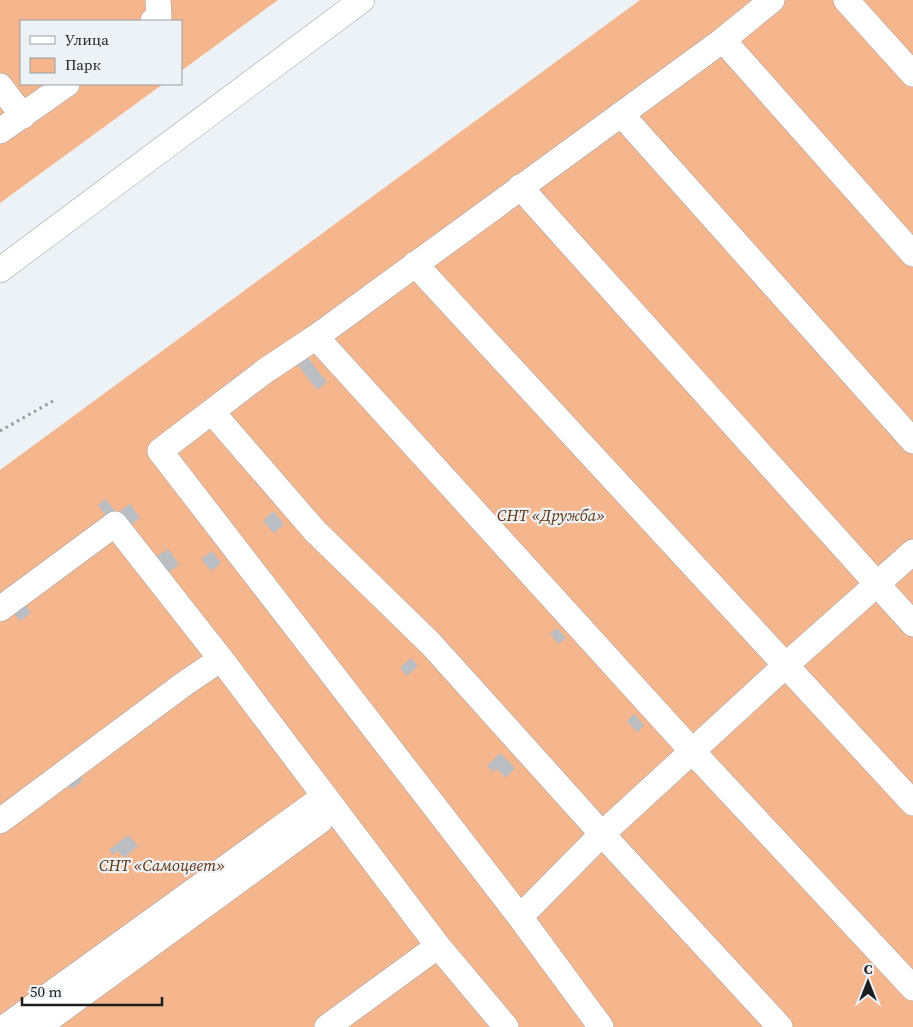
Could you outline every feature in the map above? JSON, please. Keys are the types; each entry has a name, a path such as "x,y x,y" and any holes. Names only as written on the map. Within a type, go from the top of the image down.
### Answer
{"lane":[{"path":"154,20 159,17 158,0"},
{"path":"601,1027 520,917 160,451 265,371 316,337 723,40 772,0"},
{"path":"846,0 913,74"},
{"path":"0,270 360,1"},
{"path":"723,40 913,254"},
{"path":"0,131 66,85"},
{"path":"0,86 23,116"},
{"path":"621,114 913,441"},
{"path":"520,187 913,624"},
{"path":"415,264 913,803"},
{"path":"316,337 692,752 913,988"},
{"path":"212,412 315,530 431,644 602,834 780,1027"},
{"path":"0,609 115,524 220,658 438,946 506,1027"},
{"path":"520,917 602,834 786,665 913,552"},
{"path":"0,821 220,658"},
{"path":"5,1027 330,803"},
{"path":"38,1027 330,803"},
{"path":"327,1027 438,946"}],"path":[{"path":"0,431 53,401"}],"green space":[{"path":"0,0 278,0 182,70 182,20 20,20 20,85 162,85 0,203"},
{"name":"СНТ «Дружба»","path":"640,0 913,0 913,1027 0,1027 0,470"}],"building":[{"path":"307,357 327,382 317,390 297,364"},
{"path":"106,499 117,514 109,520 98,505"},
{"path":"130,504 140,518 131,525 120,511"},
{"path":"273,511 284,524 274,533 263,521"},
{"path":"168,549 179,564 168,573 156,557"},
{"path":"212,551 221,563 211,571 201,559"},
{"path":"25,604 31,613 20,621 10,607"},
{"path":"557,628 566,638 559,644 550,634"},
{"path":"411,658 418,666 407,676 400,668"},
{"path":"634,714 644,725 637,732 627,721"},
{"path":"500,753 515,768 506,778 496,768 493,772 487,766"},
{"path":"73,768 83,780 72,789 61,777"},
{"path":"128,835 138,846 124,858 118,851 113,855 109,850"}],"park label":[{"name":"СНТ «Самоцвет»","path":"162,865"}]}
